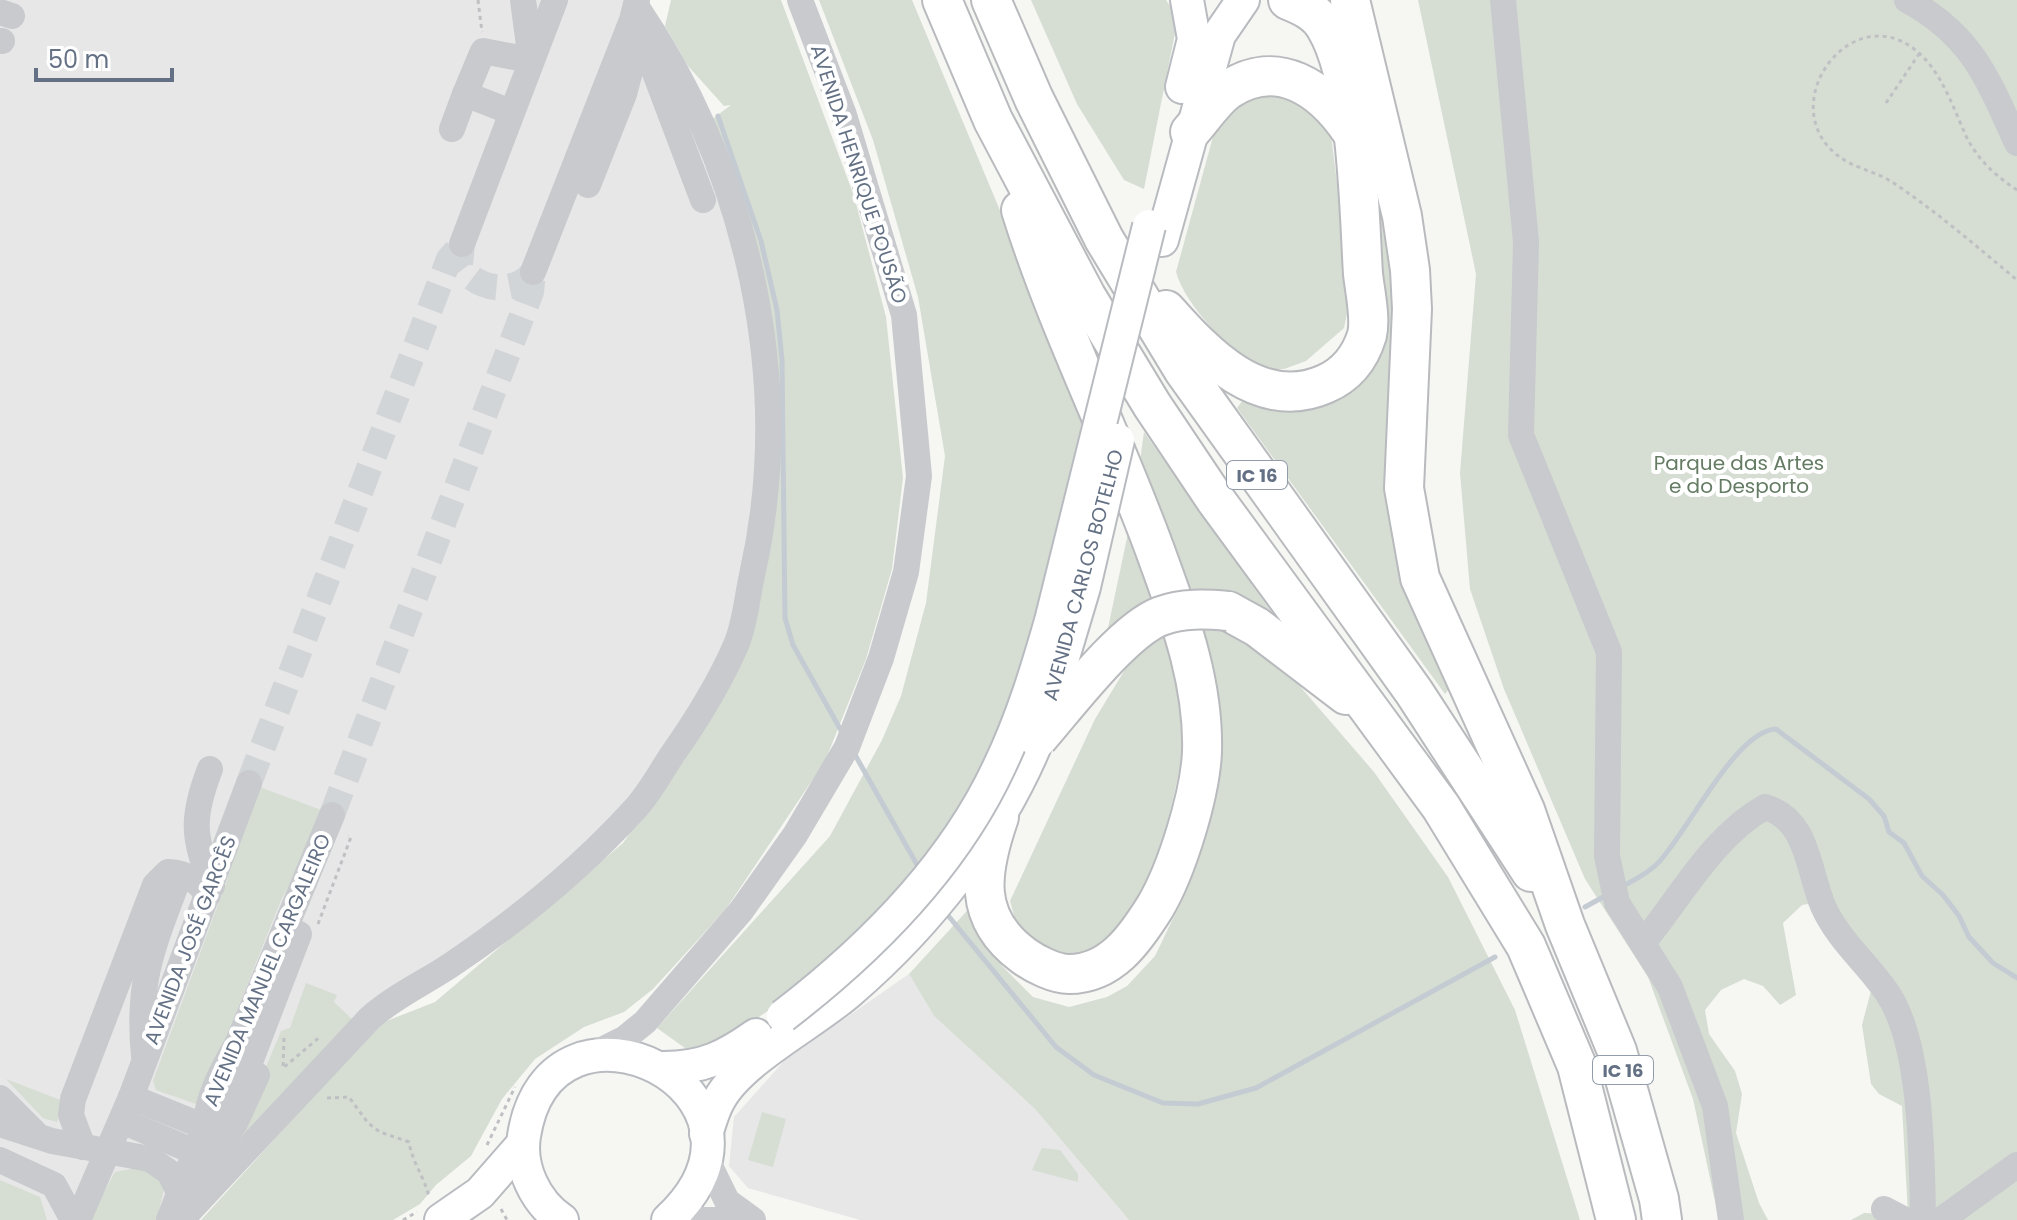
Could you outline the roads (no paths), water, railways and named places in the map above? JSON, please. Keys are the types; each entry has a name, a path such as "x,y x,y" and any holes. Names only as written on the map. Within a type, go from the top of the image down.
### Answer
{"highway":[{"name":"IC 16","path":"942,0 993,120 1086,296 1152,405 1215,499 1441,807 1526,946 1577,1066 1616,1220"},
{"name":"IC 16","path":"991,0 1034,99 1104,239 1184,371 1414,692 1565,925 1617,1051 1659,1199 1662,1220"},
{"path":"1104,239 1196,343 1227,369 1259,387 1295,392 1317,387 1347,370 1367,333 1353,135 1336,49 1325,25 1309,9 1288,0"},
{"path":"1350,0 1402,216 1410,270 1412,324 1404,488 1420,578 1525,810 1565,925"},
{"path":"1190,132 1227,91 1277,73 1309,86 1337,110 1353,135"},
{"path":"993,120 1043,279 1145,520 1179,617 1196,680 1202,753 1191,811 1161,897 1127,949 1102,967 1068,974 1033,962 1004,941 988,913 983,876 999,817"},
{"path":"1038,738 1104,664 1142,628 1160,616 1195,609 1228,611 1257,627 1383,724"}],"main road":[{"name":"AVENIDA CARLOS BOTELHO","path":"664,1068 703,1066 724,1058 850,992 897,946 950,884 999,817 1038,738 1084,587 1156,233 1194,39 1187,0"},
{"name":"AVENIDA CARLOS BOTELHO","path":"668,1220 688,1202 700,1181 719,1099 737,1075 896,914 963,829 1000,767 1051,621 1156,233 1219,35 1243,0"},
{"path":"562,1220 539,1198 526,1173 522,1145 527,1116 541,1090 562,1070 589,1057 619,1054 642,1058 664,1068 683,1084 698,1107 706,1146"},
{"path":"436,1212 480,1193 522,1145"}],"street":[{"path":"523,0 530,60"},
{"path":"462,244 555,0"},
{"name":"AVENIDA HENRIQUE POUSÃO","path":"589,1057 624,1039 645,1022 741,911 795,835 847,747 881,658 906,572 919,476 904,315 844,115 800,0"},
{"path":"1503,0 1526,242 1521,435 1609,652 1607,856 1614,891 1670,987 1715,1106 1731,1220"},
{"path":"1907,0 1941,20 1989,78 2017,143"},
{"path":"588,185 631,71 638,12"},
{"path":"638,12 652,65 703,200"},
{"path":"533,272 638,12"},
{"path":"183,1199 307,1087 388,1002 450,966 557,887 637,807 699,716 737,643 758,549 770,457 768,377 735,207 684,82 638,12"},
{"path":"452,129 483,51 530,60"},
{"path":"465,94 511,112"},
{"path":"210,769 198,799 195,828 210,891"},
{"name":"AVENIDA JOSÉ GARCÊS","path":"76,1220 110,1152 249,783"},
{"path":"1643,943 1718,846 1746,818 1765,807 1782,812 1799,832 1824,908 1844,939 1889,995 1906,1036 1921,1139 1923,1220"},
{"name":"AVENIDA MANUEL CARGALEIRO","path":"205,1127 207,1109 221,1072 238,1042 329,821"},
{"path":"83,1147 71,1115 73,1099 155,885 168,872 179,872 210,891"},
{"path":"144,1062 141,992 148,958 176,885"},
{"path":"183,1199 205,1127 250,1062 307,933"},
{"path":"169,1220 235,1123 280,1031"},
{"path":"0,1098 41,1138"},
{"path":"126,1109 205,1127"},
{"path":"126,1109 195,1152"},
{"path":"0,1124 41,1138 159,1163 177,1182 183,1199"},
{"path":"706,1146 727,1201 753,1220"},
{"path":"0,1160 54,1185 76,1220"},
{"path":"1941,1220 2017,1165"},
{"path":"695,1220 725,1220"}],"waterway":[{"path":"718,116 761,241 777,310 782,360 785,618 793,645 843,734"},
{"path":"1621,887 1658,863 1744,746 1760,734 1776,729 1869,799 1884,816 1889,832 1904,843 1922,876 1943,895 1959,916 1969,937 1993,963 2017,978"},
{"path":"854,753 920,870"},
{"path":"1585,907 1605,896"},
{"path":"946,913 1056,1047 1094,1075 1163,1103 1198,1104 1256,1088 1495,957"}],"tunnel":[{"path":"462,244 460,264 475,280 485,285 516,285 533,272"},
{"path":"249,783 449,259 462,244"},
{"path":"332,815 531,292 533,272"}],"park label":[{"name":"Parque das Artes e do Desporto","path":"1739,474"}]}
